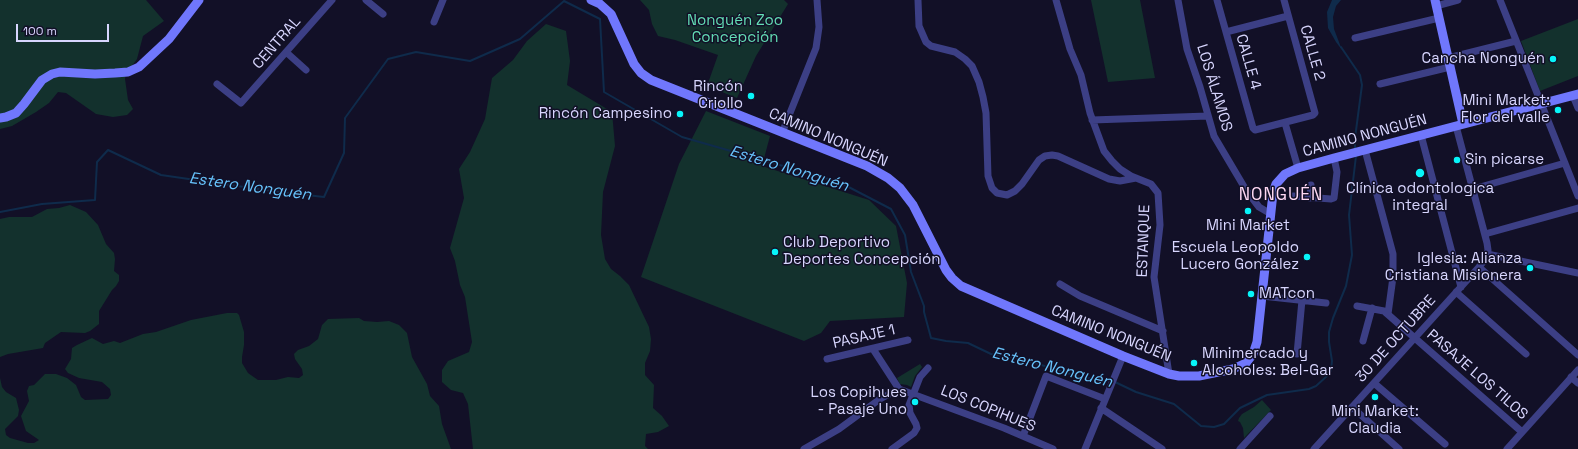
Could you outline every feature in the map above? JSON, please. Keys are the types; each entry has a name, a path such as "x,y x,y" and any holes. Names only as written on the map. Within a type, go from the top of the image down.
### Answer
{"main road":[{"path":"0,118 16,113 42,80 52,74 60,72 95,74 128,72 139,68 169,39 199,0"},
{"name":"CAMINO NONGUÉN","path":"591,0 604,7 614,17 632,59 638,69 646,77 657,83 867,166 895,184 913,205 946,270 961,286 1122,356 1169,374 1186,376 1214,374 1238,368 1246,363 1253,354 1256,346 1274,190 1276,184 1285,174 1298,168 1348,154 1576,95"},
{"path":"1435,3 1449,62 1460,125"}],"street":[{"name":"CENTRAL","path":"217,84 241,103 332,0"},
{"path":"366,0 383,14"},
{"path":"434,22 443,0"},
{"path":"782,133 816,48 819,27 817,0"},
{"path":"918,0 919,26 926,42 931,46 954,52 965,59 972,66 979,82 985,109 988,176 992,188 997,193 1007,195 1015,191 1022,184 1039,160 1045,156 1052,155 1058,156 1109,179 1120,180 1136,178"},
{"name":"ESTANQUE","path":"1056,0 1070,49 1083,81 1092,120 1101,144 1112,161 1125,173 1151,184 1158,193 1160,225 1154,277 1169,374"},
{"name":"LOS ÁLAMOS","path":"1178,0 1187,49 1214,136 1240,183 1260,207 1271,214"},
{"name":"CALLE 4","path":"1217,0 1254,130 1285,123"},
{"name":"CALLE 2","path":"1284,0 1315,114 1285,123"},
{"path":"1435,3 1458,0"},
{"path":"1500,0 1578,195"},
{"path":"1226,32 1288,16"},
{"path":"1355,38 1439,18"},
{"path":"1380,84 1516,41"},
{"path":"286,52 306,70"},
{"path":"1576,95 1578,108"},
{"path":"1092,120 1208,116"},
{"path":"1285,123 1298,168"},
{"path":"1460,125 1473,189 1488,246 1487,254 1578,273"},
{"path":"1421,135 1458,290 1526,354"},
{"path":"1363,150 1393,254 1394,269 1388,314"},
{"path":"1293,196 1330,199 1335,197 1337,170 1334,158"},
{"path":"1473,189 1565,163"},
{"path":"1310,198 1311,185"},
{"path":"1485,234 1578,208"},
{"name":"30 DE OCTUBRE","path":"1314,449 1479,267 1487,254"},
{"path":"1479,267 1578,355"},
{"path":"1060,284 1080,296 1163,331"},
{"path":"1262,296 1326,303"},
{"path":"1297,354 1302,300"},
{"path":"1357,306 1382,310 1415,338"},
{"path":"1363,341 1372,308"},
{"name":"PASAJE LOS TILOS","path":"1415,338 1522,432"},
{"name":"PASAJE 1","path":"827,359 908,340"},
{"path":"804,449 839,429 880,399 899,389 873,349"},
{"path":"1085,449 1122,356"},
{"path":"892,449 914,433 917,428 908,409 920,377 928,368"},
{"path":"1507,449 1578,370"},
{"path":"1023,436 1046,376 1105,399"},
{"path":"1572,377 1578,383"},
{"path":"1374,383 1445,444"},
{"name":"LOS COPIHUES","path":"899,389 1023,436 1053,449"},
{"path":"1352,407 1399,449"},
{"path":"1101,408 1162,449"},
{"path":"1240,449 1270,416"}],"green space":[{"path":"0,0 146,0 164,21 143,36 137,59 126,74 125,79 128,100 133,109 127,115 113,117 96,114 66,93 58,92 49,103 36,112 12,126 0,129"},
{"name":"Nonguén Zoo Concepción","path":"640,0 784,0 788,4 756,56 737,98 707,86 718,55 675,40 658,36 652,24 649,10"},
{"path":"1091,0 1140,0 1155,78 1108,82"},
{"name":"Cancha Nonguén","path":"1578,19 1578,76 1540,91 1521,41"},
{"path":"546,24 566,31 570,61 567,85 612,112 615,146 603,192 601,235 605,259 611,269 629,285 649,327 651,339 650,351 645,363 645,375 654,385 653,408 662,416 669,426 658,432 646,434 645,446 648,449 473,449 468,404 463,393 451,390 442,382 442,370 448,361 469,352 472,342 465,297 460,285 455,261 450,248 464,198 459,169 470,152 485,119 492,78 513,60 527,41"},
{"name":"Club Deportivo Deportes Concepción","path":"706,111 770,136 762,166 869,200 896,226 907,283 904,317 830,321 821,333 804,341 641,277 679,164"},
{"path":"70,205 86,212 98,225 106,244 114,253 114,271 119,275 119,281 99,311 99,324 90,331 85,333 61,332 45,343 43,348 8,354 0,357 0,219 9,217 32,217 47,209"},
{"path":"227,313 237,313 239,315 244,332 242,363 248,373 258,380 276,380 288,377 299,378 303,375 302,369 295,359 294,354 298,350 309,346 318,339 322,325 328,319 359,318 364,321 389,321 399,325 407,333 412,357 427,384 430,396 439,406 442,424 451,449 0,449 0,378 2,387 6,392 16,398 19,410 18,416 5,429 6,435 10,438 28,443 34,443 39,440 26,431 21,416 29,401 27,391 29,386 34,385 45,374 56,374 67,378 76,385 81,397 85,400 108,399 111,395 110,389 102,382 79,378 68,373 65,369 71,359 72,348 92,338 103,344 114,341 120,343 143,334 156,332 191,320"},
{"path":"920,364 922,367 915,376 911,387 900,384 897,378"},
{"path":"1262,400 1271,410 1244,438 1243,428 1238,421 1239,418 1242,414"}],"water":[{"path":"1332,0 1341,0 1336,6 1333,17 1334,29 1342,50 1328,28 1327,12"}],"waterway":[{"name":"Estero Nonguén","path":"0,212 42,204 95,200 97,162 108,150 161,175 324,197 344,153 345,118 388,59 416,52 470,61 520,39 564,1 600,19 604,92 682,137 839,182 891,209 905,235 911,272 924,306 924,312 931,338 968,343 991,354 1022,359 1080,377 1111,381"},
{"name":"Estero Nonguén","path":"1341,47 1360,75 1362,85 1355,149"},
{"name":"Estero Nonguén","path":"1115,382 1136,392 1174,404 1201,426 1214,427 1224,424 1240,408 1267,395 1309,389 1316,386 1327,376 1331,371 1332,361 1329,332 1346,286 1352,255 1349,215 1356,156"}],"place":[{"name":"Cancha Nonguén","path":"1553,59"},
{"name":"Rincón Criollo","path":"751,96"},
{"name":"Mini Market: Flor del valle","path":"1558,110"},
{"name":"Rincón Campesino","path":"680,114"},
{"name":"Sin picarse","path":"1457,160"},
{"name":"Clínica odontologica integral","path":"1420,173"},
{"name":"Mini Market","path":"1248,211"},
{"name":"Club Deportivo Deportes Concepción","path":"775,252"},
{"name":"Escuela Leopoldo Lucero González","path":"1307,257"},
{"name":"Iglesia: Alianza Cristiana Misionera","path":"1530,268"},
{"name":"MATcon","path":"1251,294"},
{"name":"Minimercado y Alcoholes: Bel-Gar","path":"1194,363"},
{"name":"Mini Market: Claudia","path":"1375,397"},
{"name":"Los Copihues - Pasaje Uno","path":"915,402"}],"district":[{"name":"NONGUÉN","path":"1281,195"}]}
